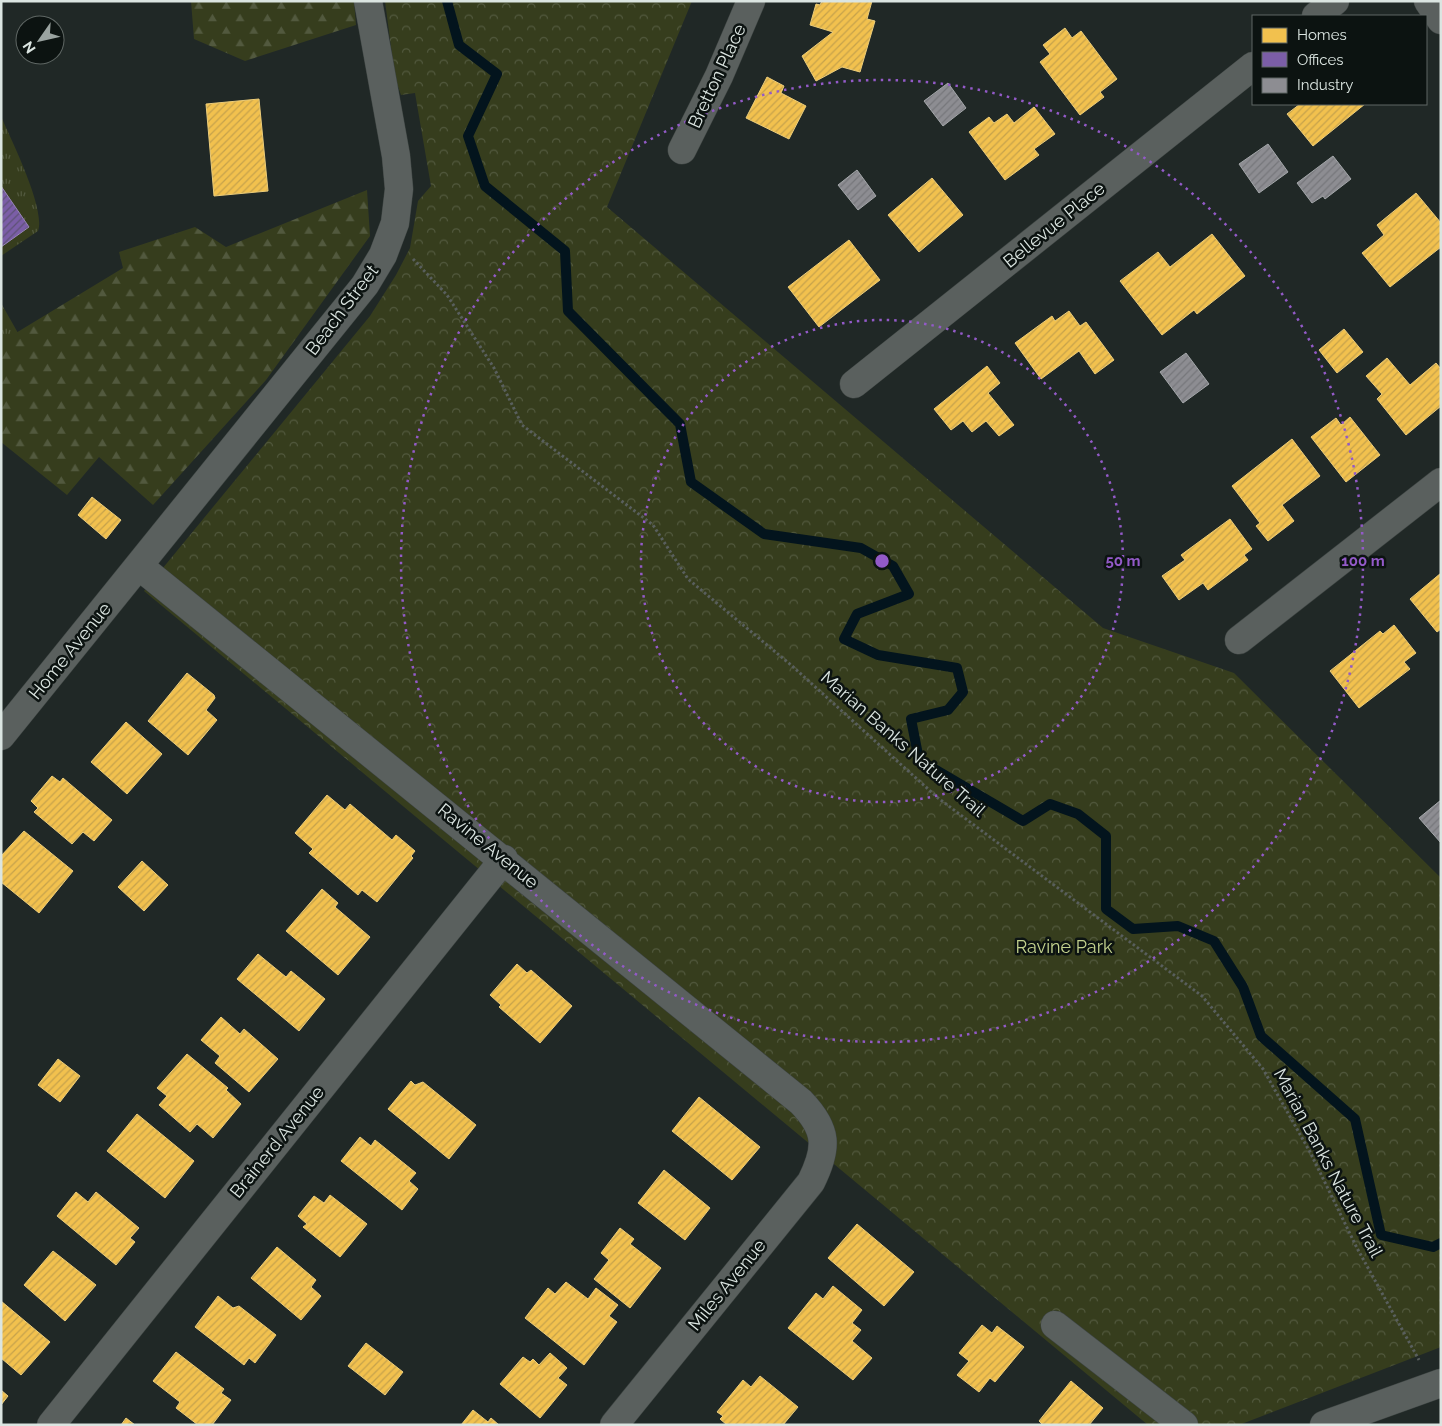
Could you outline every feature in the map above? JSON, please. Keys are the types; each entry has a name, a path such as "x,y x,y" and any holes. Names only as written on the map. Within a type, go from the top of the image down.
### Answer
{"street":[{"name":"Beach Street","path":"139,566 366,285 383,255 395,222 399,189 396,156 368,1"},
{"name":"Bretton Place","path":"682,150 719,76 751,1"},
{"path":"1317,15 1335,1"},
{"path":"1428,1 1441,20"},
{"name":"Bellevue Place","path":"854,384 1252,67"},
{"path":"1239,640 1441,482"},
{"name":"Home Avenue","path":"1,736 139,566"},
{"name":"Ravine Avenue","path":"139,566 504,859 802,1102 815,1116 824,1138"},
{"name":"Brainerd Avenue","path":"51,1425 504,859"},
{"name":"Miles Avenue","path":"614,1425 811,1182 822,1162 824,1138"},
{"path":"1055,1326 1184,1425"},
{"path":"1324,1425 1431,1374"}],"path":[{"name":"Marian Banks Nature Trail","path":"390,236 447,295 494,368 522,425 653,525 688,579 791,666 938,798 1202,996 1262,1069 1310,1152 1357,1248 1431,1374"}],"green space":[{"path":"191,1 354,1 356,25 245,61 194,39"},
{"name":"Ravine Park","path":"385,1 692,1 607,207 1103,628 1234,673 1441,878 1441,1347 1239,1425 1148,1425 144,591 370,316 396,275 410,248 418,201 431,186 415,93 401,95 395,78"},
{"path":"1,116 26,174 37,207 39,221 38,231 1,256 1,247 29,227 1,186"},
{"path":"367,190 370,236 266,380 153,505 99,457 67,495 1,442 1,342 123,268 119,252 195,227 226,247"},
{"path":"1,303 18,333 1,343"}],"building: Homes":[{"path":"822,1 872,1 867,19 875,21 860,72 842,67 816,81 802,56 833,32 810,25 816,4 820,5"},
{"path":"1065,28 1072,38 1081,31 1117,79 1100,92 1104,97 1080,115 1040,62 1050,54 1043,45"},
{"path":"767,77 784,86 781,93 806,106 789,139 746,118"},
{"path":"259,99 268,191 214,196 206,104"},
{"path":"1299,105 1364,105 1313,146 1287,114"},
{"path":"1034,107 1055,134 1034,149 1039,155 1005,180 969,132 989,117 994,123 1007,114 1014,123"},
{"path":"932,178 963,215 919,252 888,215"},
{"path":"1416,193 1441,223 1441,247 1390,287 1362,253 1384,235 1377,225"},
{"path":"1212,234 1245,276 1197,314 1194,310 1162,335 1120,281 1158,252 1170,267"},
{"path":"849,240 880,280 819,327 788,287"},
{"path":"1069,311 1080,326 1086,322 1114,360 1095,374 1079,351 1041,379 1015,343 1052,316 1055,321"},
{"path":"1344,329 1363,352 1337,373 1319,350"},
{"path":"1387,358 1410,385 1436,363 1441,369 1441,406 1406,435 1377,399 1382,394 1366,376"},
{"path":"987,366 1000,383 988,393 1014,425 999,436 986,421 972,432 963,421 951,430 934,409"},
{"path":"1350,417 1380,455 1346,482 1311,437 1336,418 1341,425"},
{"path":"1292,439 1320,476 1282,505 1294,521 1268,541 1256,526 1260,523 1232,486"},
{"path":"92,497 121,520 106,539 78,515"},
{"path":"1230,519 1252,549 1244,555 1248,560 1208,590 1203,583 1179,600 1162,576 1185,560 1181,555"},
{"path":"1441,573 1441,629 1437,632 1410,599"},
{"path":"1394,625 1416,653 1404,662 1410,669 1359,708 1330,671 1380,631 1383,634"},
{"path":"187,673 214,695 215,698 206,710 217,720 188,755 148,721"},
{"path":"126,722 162,754 127,794 91,762"},
{"path":"52,776 60,782 63,778 112,820 94,841 83,832 72,844 34,812 38,808 31,801"},
{"path":"327,795 345,810 350,804 392,840 396,835 415,851 411,856 413,858 377,902 362,890 358,895 309,853 313,849 295,833"},
{"path":"24,831 73,871 39,913 1,882 1,856"},
{"path":"142,861 168,885 144,911 118,887"},
{"path":"322,889 338,903 335,907 370,937 338,975 286,931"},
{"path":"258,954 286,977 291,971 325,999 299,1031 237,979"},
{"path":"517,964 527,973 531,970 572,1006 540,1043 499,1007 501,1005 490,995"},
{"path":"221,1017 240,1034 244,1029 278,1059 249,1092 215,1063 220,1056 201,1040"},
{"path":"187,1054 228,1088 226,1090 241,1104 213,1138 197,1124 190,1132 159,1105 167,1096 157,1088"},
{"path":"58,1059 80,1076 60,1102 38,1085"},
{"path":"411,1081 415,1085 423,1082 476,1125 449,1159 388,1109"},
{"path":"699,1097 760,1147 732,1180 672,1131"},
{"path":"137,1114 194,1161 165,1198 107,1151"},
{"path":"360,1137 371,1146 375,1140 416,1173 409,1181 418,1189 402,1210 341,1161"},
{"path":"664,1170 710,1208 685,1240 638,1203"},
{"path":"76,1192 88,1202 96,1192 139,1228 130,1238 135,1242 116,1265 57,1216"},
{"path":"330,1195 367,1224 340,1257 303,1227 307,1224 298,1216 314,1196 324,1203"},
{"path":"857,1224 914,1272 884,1306 828,1258"},
{"path":"620,1228 634,1239 630,1244 661,1268 630,1308 594,1279 609,1260 601,1253"},
{"path":"277,1247 316,1280 311,1287 321,1296 301,1320 251,1278"},
{"path":"53,1251 96,1285 65,1321 24,1285"},
{"path":"566,1282 588,1299 596,1288 618,1305 609,1316 617,1322 584,1365 525,1318 548,1288 555,1294"},
{"path":"833,1286 862,1310 852,1323 861,1330 852,1341 872,1358 853,1380 788,1328 816,1293 823,1299"},
{"path":"218,1296 233,1308 239,1306 276,1335 255,1363 249,1358 244,1365 195,1327"},
{"path":"1,1301 50,1342 21,1375 1,1358"},
{"path":"982,1325 992,1333 997,1326 1024,1347 995,1382 990,1378 979,1392 957,1375 969,1361 959,1353"},
{"path":"366,1343 403,1372 385,1395 348,1366"},
{"path":"176,1352 224,1389 221,1393 231,1400 212,1425 198,1425 176,1408 180,1402 153,1381"},
{"path":"550,1353 567,1368 558,1378 567,1385 540,1418 500,1384 523,1357 530,1362 533,1359 539,1365"},
{"path":"760,1376 798,1407 783,1425 727,1425 720,1419 723,1416 717,1412 743,1380 751,1387"},
{"path":"1071,1381 1103,1408 1089,1425 1043,1425 1039,1421"},
{"path":"1,1390 8,1396 1,1405"},
{"path":"473,1410 488,1422 491,1418 499,1425 461,1425"},
{"path":"126,1418 135,1425 121,1425"}],"building: Offices":[{"path":"1,186 29,227 1,247"}],"building: Industry":[{"path":"948,83 966,108 943,126 924,101"},
{"path":"1268,144 1288,172 1259,193 1239,164"},
{"path":"1333,156 1351,179 1325,199 1323,196 1312,203 1297,183"},
{"path":"857,170 876,196 858,210 838,185"},
{"path":"1186,353 1209,384 1183,403 1160,372"},
{"path":"1441,800 1441,843 1419,818"}],"waterway":[{"path":"447,1 459,45 497,74 468,136 485,186 565,251 568,311 680,424 691,482 764,534 861,548 893,566 909,594 857,614 844,639 878,655 957,668 963,692 948,710 911,719 919,760 1023,821 1050,804 1078,814 1106,836 1106,909 1133,929 1178,926 1214,941 1243,987 1261,1036 1355,1119 1381,1235 1433,1247 1441,1243"}]}
